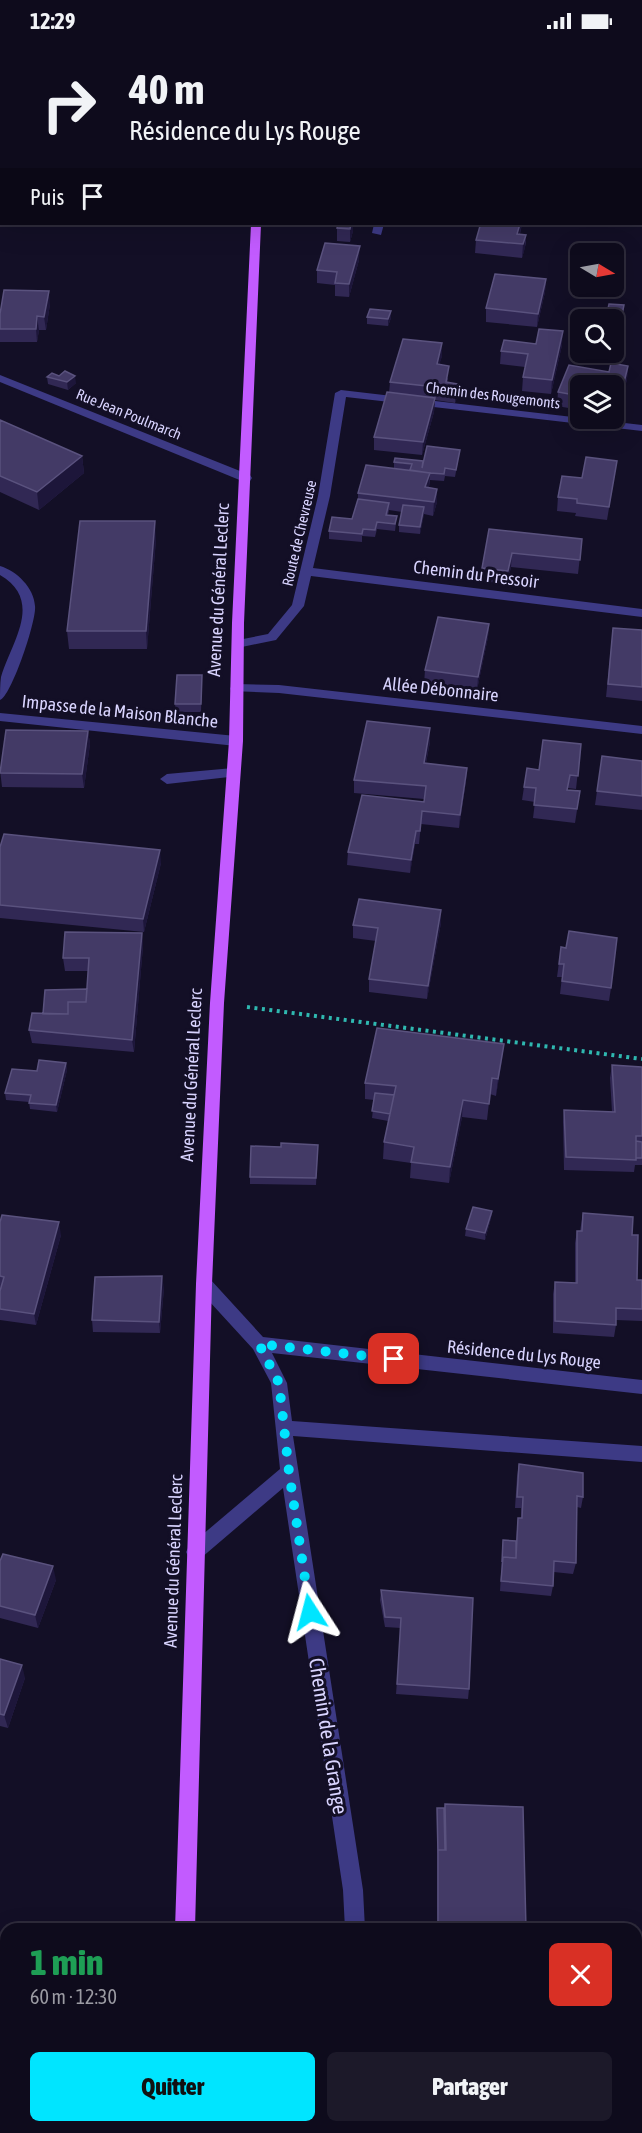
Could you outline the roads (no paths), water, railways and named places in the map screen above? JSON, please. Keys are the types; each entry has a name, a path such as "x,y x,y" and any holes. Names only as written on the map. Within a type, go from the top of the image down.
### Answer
{"main road":[{"name":"Avenue du Général Leclerc","path":"184,1923 204,1284 217,1003 236,741 237,644 256,225"}],"street":[{"name":"Rue Jean Poulmarch","path":"0,378 246,478"},
{"name":"Chemin des Rougemonts","path":"341,393 642,428"},
{"name":"Route de Chevreuse","path":"237,644 272,637 298,606 324,496 341,393"},
{"path":"0,570 15,576 25,594 29,613 0,696"},
{"name":"Chemin du Pressoir","path":"306,571 642,613"},
{"name":"Allée Débonnaire","path":"236,688 281,689 642,730"},
{"name":"Impasse de la Maison Blanche","path":"0,717 236,741"},
{"path":"167,779 233,773"},
{"name":"Chemin de la Grange","path":"204,1284 259,1344 279,1383 289,1472 353,1890 355,1923"},
{"name":"Résidence du Lys Rouge","path":"259,1344 642,1387"},
{"path":"285,1428 642,1454"},
{"path":"195,1552 289,1472"}]}
